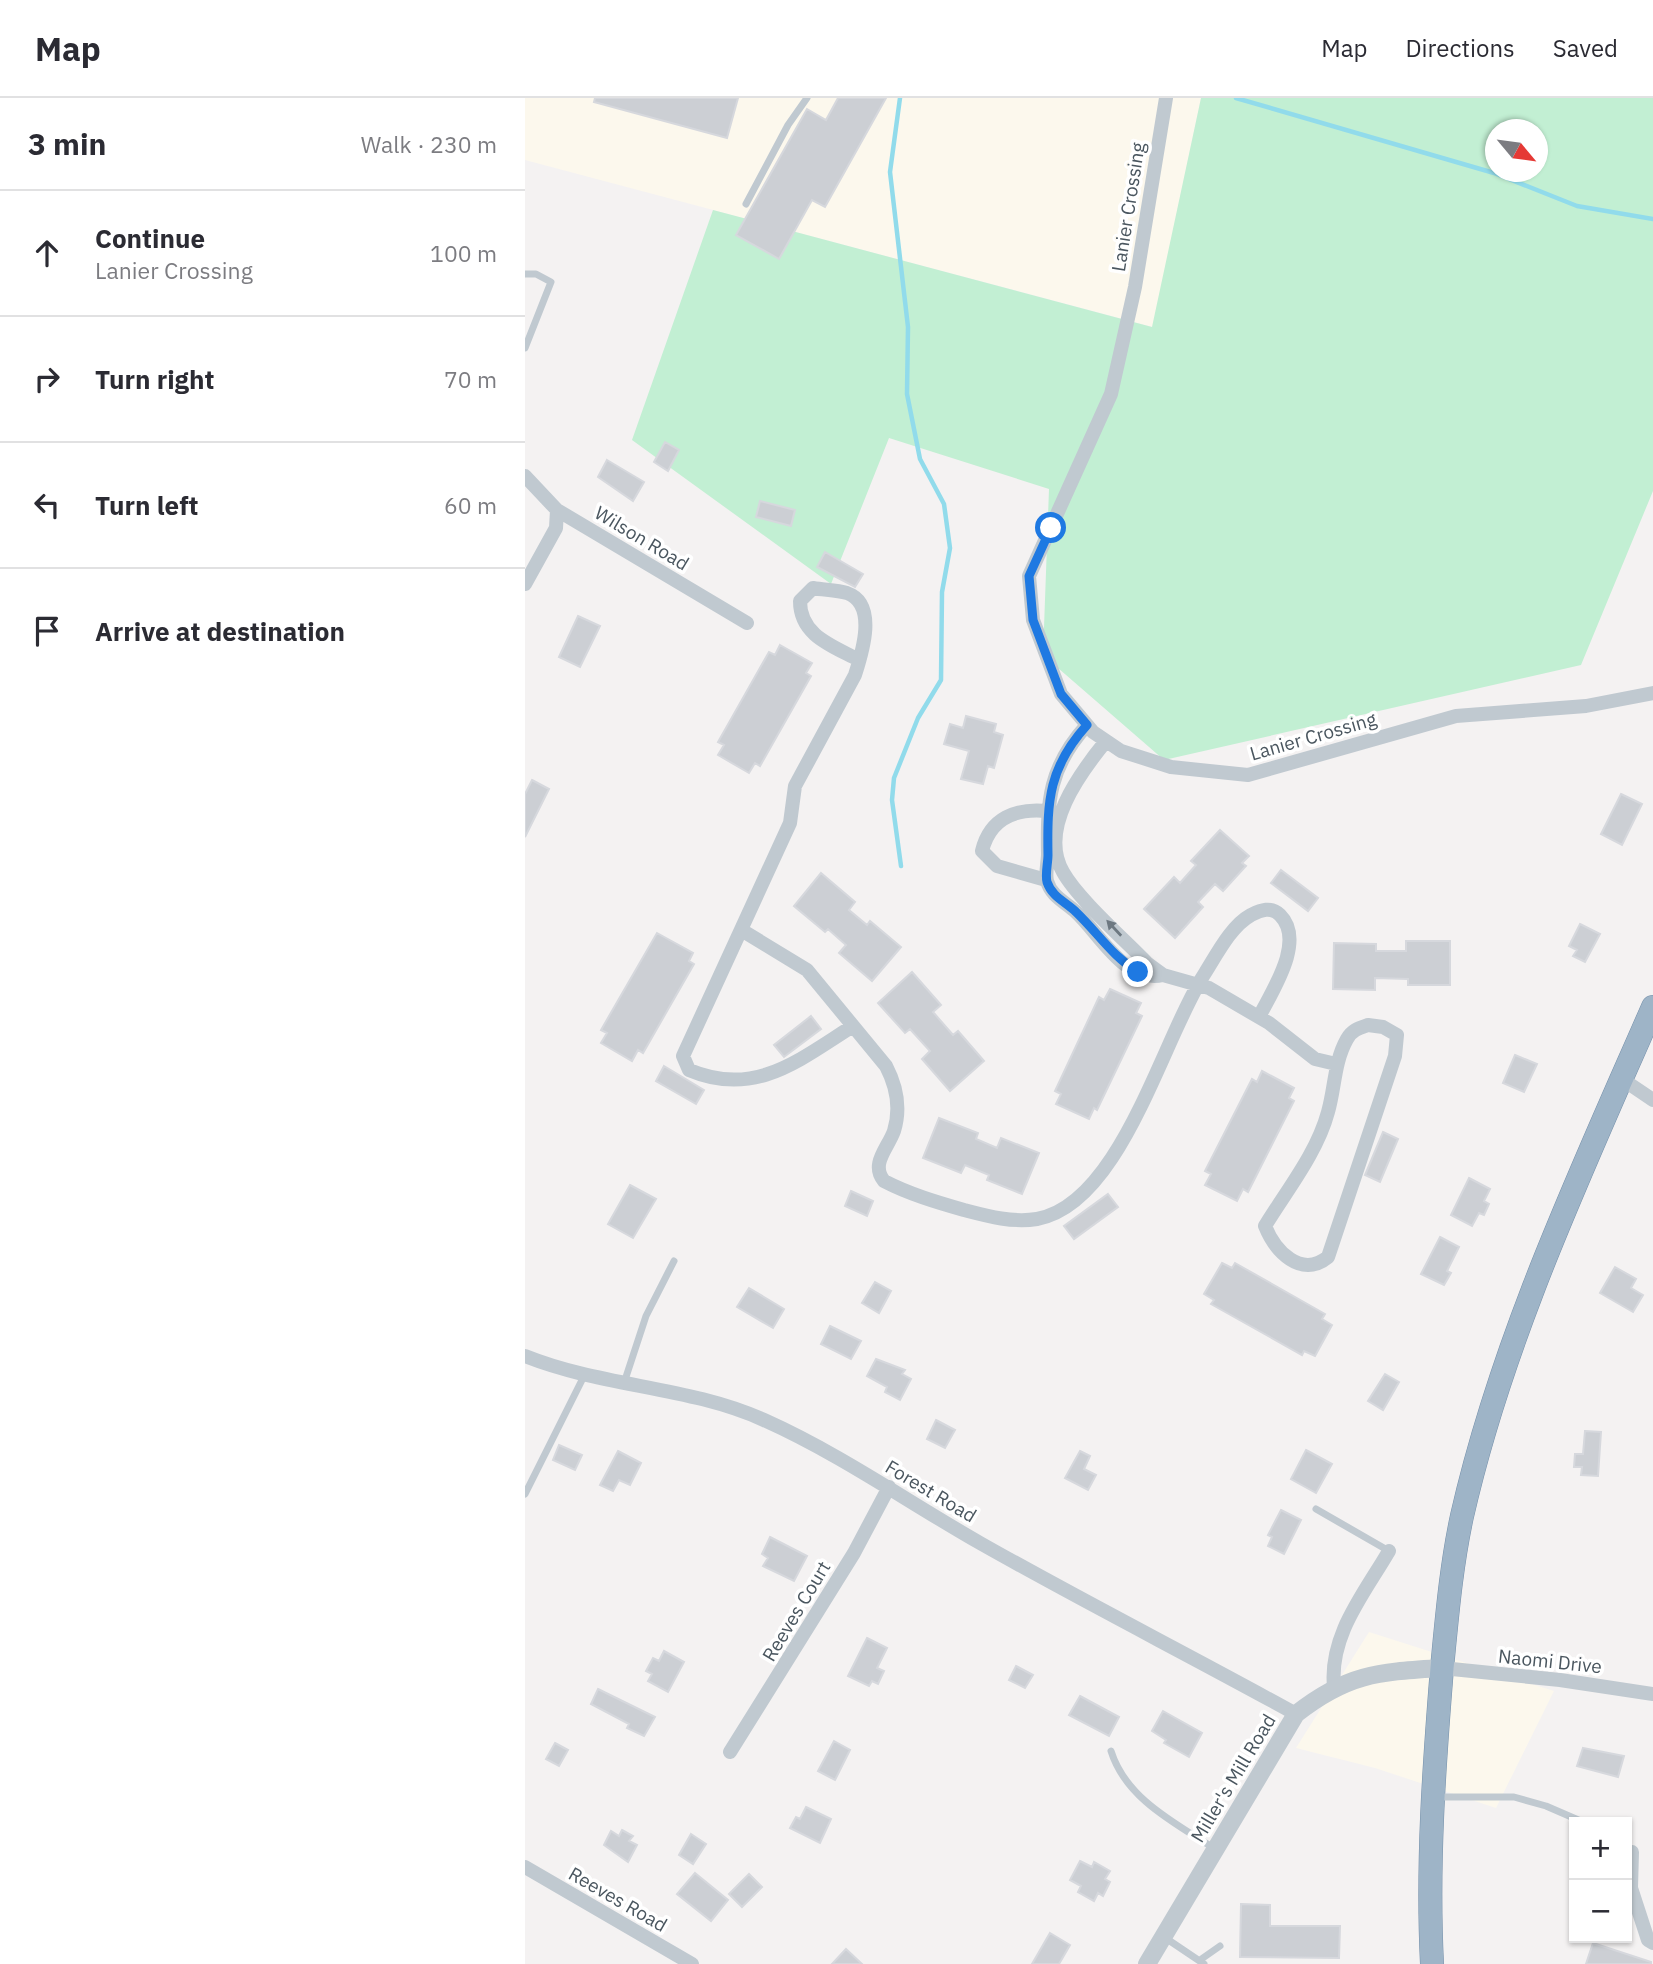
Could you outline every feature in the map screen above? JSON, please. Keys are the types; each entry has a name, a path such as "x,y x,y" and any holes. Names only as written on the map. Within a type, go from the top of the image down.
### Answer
{"highway":[{"path":"1432,1964 1432,1797 1442,1668 1455,1555 1480,1448 1538,1279 1653,1007"}],"street":[{"name":"Lanier Crossing","path":"1167,98 1135,287 1111,394 1029,576 1033,620 1061,694 1087,725 1106,741 1143,760 1171,767 1248,775 1457,716 1586,706 1653,693"},
{"name":"Wilson Road","path":"525,476 557,510 747,623"},
{"path":"525,584 556,528 557,510"},
{"path":"853,1026 785,1069 752,1079 726,1082 689,1070 683,1056 743,931 790,823 795,786 855,674 859,660 866,634 861,605 849,594 813,588 800,601 800,616 809,631 859,660"},
{"path":"1636,698 1653,705"},
{"path":"1087,725 1070,744 1051,784 1046,880 1055,896 1076,912 1127,965 1154,977 1163,975"},
{"path":"1106,741 1079,776 1064,803 1056,846 1062,870 1148,964 1163,975 1209,988 1259,1017 1315,1059 1336,1064"},
{"path":"1046,880 997,866 982,851 985,840 999,821 1026,809 1048,811"},
{"path":"743,931 807,970 886,1066 895,1084 894,1129 878,1164 878,1174 884,1181 923,1197 1010,1220 1038,1219 1074,1204 1108,1167 1197,985 1233,932 1247,918 1264,909 1276,911 1287,922 1287,959 1259,1017"},
{"path":"1369,1025 1383,1027 1397,1035 1395,1056 1328,1257 1319,1264 1299,1265 1273,1244 1265,1226 1318,1138 1328,1112 1336,1064 1347,1038 1356,1029 1369,1025"},
{"path":"1622,1079 1653,1100"},
{"name":"Forest Road","path":"525,1356 585,1374 694,1398 763,1419 888,1487 1002,1556 1296,1714"},
{"name":"Reeves Court","path":"730,1752 846,1564 888,1487"},
{"path":"1334,1687 1332,1664 1342,1631 1388,1550"},
{"name":"Miller's Mill Road","path":"1147,1964 1296,1714 1350,1679 1390,1672 1442,1668"},
{"name":"Naomi Drive","path":"1442,1668 1560,1680 1653,1694"},
{"name":"Reeves Road","path":"525,1867 692,1964"},
{"path":"1631,1880 1648,1940 1653,1943"}],"lane":[{"path":"746,204 788,125 807,98"},
{"path":"525,274 536,274 551,282 525,348"},
{"path":"624,1383 639,1333 674,1261"},
{"path":"525,1494 585,1374"},
{"path":"1316,1508 1388,1550"},
{"path":"1111,1751 1116,1767 1148,1804 1216,1849"},
{"path":"1432,1797 1514,1797 1571,1817"},
{"path":"1164,1936 1202,1962 1220,1946"}],"shaded area":[{"path":"525,98 1201,98 1153,327 525,160"},
{"path":"1369,1632 1554,1691 1496,1808 1375,1768 1296,1748"}],"green space":[{"path":"1201,98 1653,98 1653,491 1581,665 1164,760 1043,655 1049,489 889,438 831,584 632,440 713,210 1152,327"}],"building":[{"path":"595,98 738,98 727,138 594,102"},
{"path":"838,98 886,98 825,207 812,200 779,259 736,235 807,109 826,120"},
{"path":"665,442 679,450 668,471 654,462"},
{"path":"607,460 644,482 633,501 598,477"},
{"path":"760,501 795,510 791,526 756,517"},
{"path":"825,552 863,574 855,587 817,567"},
{"path":"578,616 600,626 580,667 559,657"},
{"path":"780,645 812,663 806,673 811,676 760,766 755,763 749,773 718,755 724,745 718,742 769,652 775,655"},
{"path":"966,716 996,724 994,732 1003,735 994,768 988,766 983,784 961,779 969,751 944,744 950,724 963,728"},
{"path":"532,780 549,789 525,837 525,794"},
{"path":"1621,794 1642,804 1622,845 1601,834"},
{"path":"1220,830 1249,856 1242,863 1246,866 1223,891 1215,884 1198,902 1203,907 1175,938 1144,909 1174,877 1180,883 1196,865 1191,861"},
{"path":"1281,870 1318,898 1308,911 1271,883"},
{"path":"821,873 855,902 849,910 867,925 870,921 901,947 872,981 839,953 846,945 828,929 825,932 794,906"},
{"path":"1580,924 1600,934 1585,962 1573,956 1577,950 1569,946"},
{"path":"657,933 693,953 689,961 694,964 643,1053 638,1050 632,1061 601,1043 607,1033 601,1030"},
{"path":"1406,941 1450,941 1450,985 1408,985 1408,979 1375,978 1375,990 1333,989 1334,943 1376,944 1376,951 1406,951"},
{"path":"912,972 941,1005 933,1012 953,1035 958,1031 984,1061 950,1091 922,1059 930,1051 910,1029 905,1033 878,1003"},
{"path":"1110,989 1141,1003 1136,1013 1142,1016 1097,1110 1094,1108 1089,1119 1056,1104 1061,1094 1055,1091 1099,997 1104,1000"},
{"path":"811,1016 821,1029 784,1057 774,1045"},
{"path":"1515,1055 1537,1064 1524,1092 1503,1083"},
{"path":"664,1066 704,1090 696,1104 656,1081"},
{"path":"1262,1071 1294,1088 1289,1098 1294,1101 1248,1192 1243,1189 1237,1201 1205,1185 1211,1174 1205,1171 1252,1079 1257,1082"},
{"path":"939,1118 978,1133 976,1139 997,1148 1001,1138 1039,1153 1022,1194 987,1180 989,1175 965,1165 961,1173 923,1158"},
{"path":"1383,1132 1398,1139 1380,1182 1365,1175"},
{"path":"1469,1178 1490,1189 1484,1201 1489,1204 1484,1215 1479,1213 1472,1226 1451,1215"},
{"path":"630,1185 656,1199 633,1238 608,1224"},
{"path":"851,1191 873,1201 867,1216 845,1206"},
{"path":"1108,1194 1118,1207 1074,1239 1064,1226"},
{"path":"1440,1237 1459,1247 1447,1271 1451,1273 1444,1285 1421,1274"},
{"path":"1222,1263 1232,1268 1235,1263 1325,1314 1322,1319 1332,1325 1315,1356 1304,1351 1302,1355 1211,1304 1214,1300 1204,1294"},
{"path":"1615,1267 1636,1279 1631,1288 1643,1295 1633,1312 1600,1293"},
{"path":"875,1282 891,1291 879,1313 862,1303"},
{"path":"749,1288 784,1309 773,1328 737,1307"},
{"path":"830,1326 861,1341 851,1359 821,1344"},
{"path":"876,1359 905,1370 902,1374 911,1379 900,1400 885,1392 887,1387 867,1376"},
{"path":"1385,1374 1399,1382 1383,1410 1368,1401"},
{"path":"936,1420 955,1430 945,1448 927,1439"},
{"path":"1585,1431 1601,1432 1598,1476 1581,1475 1582,1467 1574,1467 1575,1454 1583,1454"},
{"path":"559,1445 582,1455 575,1470 553,1460"},
{"path":"1306,1450 1332,1464 1316,1493 1291,1479"},
{"path":"618,1451 641,1463 630,1485 619,1480 613,1491 600,1485"},
{"path":"1080,1451 1090,1456 1084,1469 1096,1475 1088,1490 1065,1478"},
{"path":"1281,1510 1301,1520 1284,1554 1268,1546 1272,1537 1268,1535"},
{"path":"770,1537 807,1556 794,1581 763,1566 768,1558 762,1554"},
{"path":"867,1638 887,1648 877,1668 884,1671 878,1684 872,1681 869,1686 848,1676"},
{"path":"664,1651 684,1662 668,1692 648,1681 652,1674 646,1671 653,1658 659,1661"},
{"path":"1016,1666 1033,1675 1025,1688 1009,1680"},
{"path":"598,1689 655,1717 644,1736 627,1728 629,1724 591,1704"},
{"path":"1080,1696 1119,1717 1109,1736 1069,1715"},
{"path":"1163,1711 1202,1733 1189,1757 1164,1743 1166,1740 1152,1731"},
{"path":"834,1741 850,1750 835,1780 818,1771"},
{"path":"555,1743 568,1750 559,1766 546,1759"},
{"path":"1583,1748 1624,1756 1618,1777 1577,1766"},
{"path":"806,1807 831,1819 820,1843 790,1828 796,1817 800,1819"},
{"path":"622,1830 633,1836 629,1841 637,1845 628,1862 604,1845 611,1831 619,1836"},
{"path":"691,1834 706,1844 693,1864 679,1855"},
{"path":"1080,1861 1092,1867 1094,1862 1110,1871 1105,1879 1110,1882 1103,1896 1098,1893 1094,1901 1078,1892 1081,1886 1070,1880"},
{"path":"695,1873 728,1900 711,1921 677,1894"},
{"path":"749,1874 762,1887 742,1907 729,1894"},
{"path":"1241,1904 1270,1905 1270,1926 1340,1926 1339,1958 1240,1957"},
{"path":"1050,1933 1070,1945 1059,1964 1032,1964"},
{"path":"1593,1943 1651,1962 1651,1964 1586,1964"},
{"path":"846,1949 862,1964 832,1964"}],"waterway":[{"path":"900,98 890,172 908,327 907,394 920,459 944,504 950,548 942,592 941,680 918,718 894,778 892,800 901,866"},
{"path":"1236,98 1494,173 1577,206 1653,219"}],"route":[{"path":"1051,528 1029,576 1033,620 1061,694 1087,725 1070,744 1051,784 1046,880 1055,896 1076,912 1112,953 1138,972"}]}
